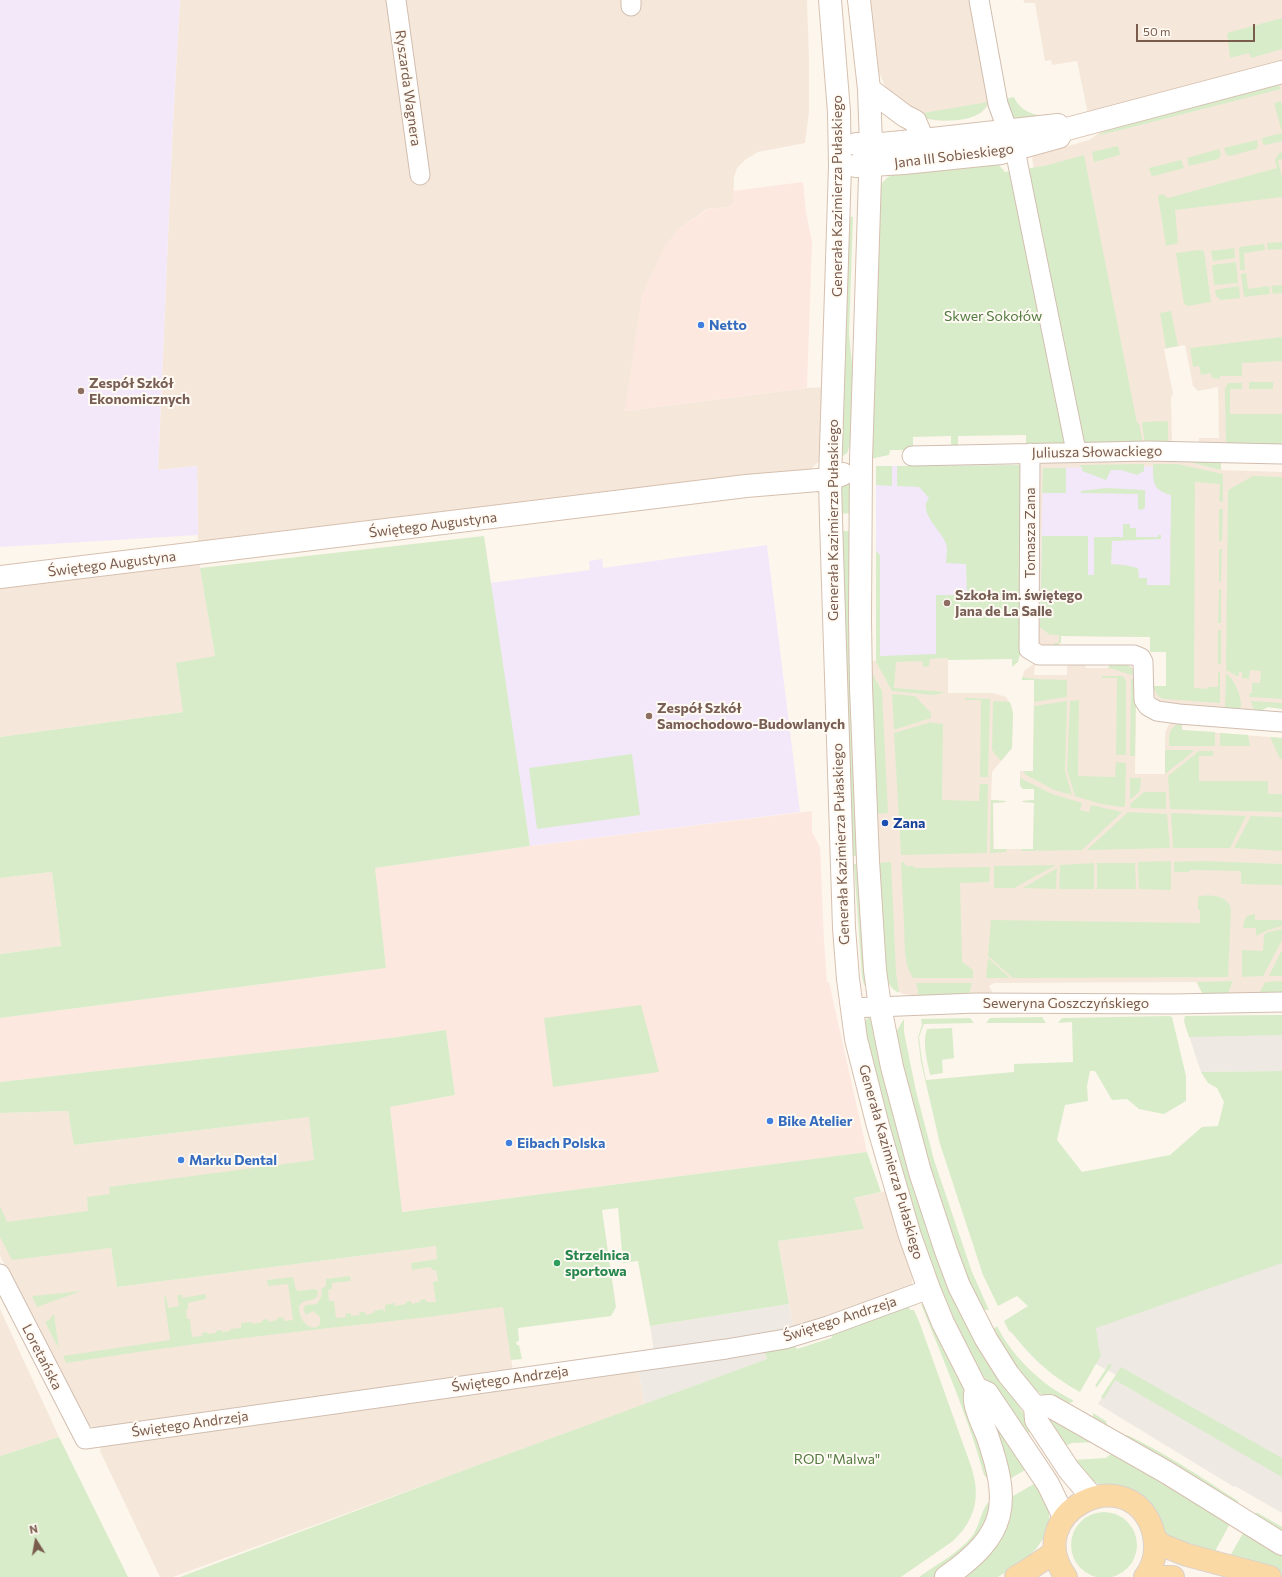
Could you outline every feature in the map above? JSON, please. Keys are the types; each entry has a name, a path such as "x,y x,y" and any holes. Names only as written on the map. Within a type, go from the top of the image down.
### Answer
{"main road":[{"name":"Generała Kazimierza Pułaskiego","path":"830,0 839,112 840,144 830,479 842,890 851,1008 856,1039 878,1126 901,1206 929,1289 943,1324 976,1388 987,1393 1048,1484 1064,1517"},
{"name":"Generała Kazimierza Pułaskiego","path":"859,0 869,89 871,145 861,460 861,687 868,860 875,970 880,1007 892,1067 912,1142 951,1267 968,1305 986,1339 1008,1374 1035,1407 1036,1420 1068,1470 1092,1497"},
{"name":"Jana III Sobieskiego","path":"840,166 870,166 975,157 1011,140 1058,125 1063,130 1282,72"},
{"path":"869,89 905,116 915,121 923,140"},
{"name":"Jana III Sobieskiego","path":"840,144 871,145 923,140 1011,140"},
{"name":"Świętego Augustyna","path":"0,577 746,486 830,479 849,471 861,460"},
{"path":"946,1577 970,1559 985,1544 994,1527 1000,1509 1000,1480 975,1400 976,1388"},
{"path":"1035,1407 1050,1406 1166,1472 1282,1544"},
{"path":"1066,1577 1057,1562 1055,1552 1056,1533 1064,1517 1076,1505 1092,1497 1109,1495 1126,1499 1133,1503 1145,1515 1150,1523 1155,1538 1156,1547 1154,1559 1145,1577 1173,1577"},
{"path":"1155,1538 1162,1545 1187,1555 1270,1577"},
{"path":"1016,1577 1055,1552"}],"street":[{"name":"Ryszarda Wagnera","path":"396,0 420,175"},
{"path":"979,0 998,104 1011,140 1076,452"},
{"name":"Juliusza Słowackiego","path":"912,456 1186,451 1282,454"},
{"name":"Tomasza Zana","path":"1030,453 1029,649 1039,655 1134,655 1141,658 1143,662 1144,700 1148,706 1157,710 1179,714 1282,722"},
{"name":"Seweryna Goszczyńskiego","path":"851,1008 976,1003 1188,1004 1282,1002"},
{"name":"Loretańska","path":"0,1274 85,1439"},
{"name":"Świętego Andrzeja","path":"85,1439 785,1339 828,1326 929,1289"}],"shaded area":[{"path":"0,0 180,0 173,121 158,470 197,466 198,535 0,547"},
{"path":"180,0 807,0 809,112 805,143 758,152 745,160 737,168 734,177 733,204 729,207 707,209 677,230 625,411 825,387 821,459 811,469 805,471 198,548 197,466 158,470 173,121"},
{"path":"870,0 972,0 989,99 987,107 981,113 966,118 944,121 933,120 920,117 887,91 879,72"},
{"path":"1023,0 1282,0 1282,64 1088,114 1077,61 1052,65 1051,60 1045,61 1035,3 1025,3"},
{"path":"1282,80 1282,446 1199,444 1199,438 1219,438 1218,387 1198,391 1193,386 1185,345 1164,349 1173,394 1171,397 1172,443 1105,445 1085,431 1032,159 1033,156 1089,140 1105,129"},
{"path":"803,182 806,212 812,242 807,388 625,411 642,295 664,248 677,230 708,209 729,207 733,204 733,191"},
{"path":"1177,459 1221,470 1282,472 1282,709 1268,707 1262,710 1237,709 1164,703 1159,701 1152,693 1152,686 1166,686 1166,652 1150,652 1150,637 1061,636 1061,642 1058,646 1043,647 1038,641 1038,469 1042,462"},
{"name":"Szkoła im. świętego Jana de La Salle","path":"1018,465 1018,655 876,660 876,466"},
{"path":"1176,466 1175,536 1170,536 1170,585 1040,623 1043,468"},
{"name":"Zespół Szkół Samochodowo-Budowlanych","path":"767,545 800,812 530,846 490,583 590,570 589,561 602,559 603,568"},
{"path":"199,561 215,656 183,712 0,737 0,583"},
{"path":"948,658 948,693 993,693 1006,697 1011,705 1013,713 1012,748 992,772 991,800 1006,801 993,803 994,849 1033,849 1034,803 1022,801 1034,800 1034,789 1023,789 1020,786 1020,771 1033,771 1034,680 1022,680 1024,671 1035,663 1034,675 1067,675 1067,663 1084,663 1086,668 1108,668 1111,663 1129,665 1133,668 1135,672 1136,710 1135,774 1165,774 1165,733 1173,720 1183,718 1182,730 1282,738 1282,994 1202,993 1196,982 994,983 989,986 994,995 919,996 903,994 891,987 885,974 868,661"},
{"path":"812,811 812,832 820,847 827,982 829,982 867,1152 401,1212 390,1107 455,1095 446,1030 390,1038 0,1082 0,1018 386,968 374,868 530,846"},
{"path":"52,872 61,946 0,954 0,878"},
{"path":"1282,1015 1282,1071 1201,1072 1184,1021 1185,1016"},
{"path":"390,1107 401,1212 111,1248 117,1287 435,1246 504,1307 513,1371 95,1428 88,1425 0,1256 0,1113 68,1111 75,1145"},
{"path":"887,1191 913,1274 912,1285 794,1331 778,1241 863,1229 854,1198"},
{"path":"1282,1256 1282,1513 1235,1486 1234,1487 1098,1404 1116,1375 1070,1350 1063,1333"},
{"path":"789,1304 794,1331 654,1352 650,1326"},
{"path":"0,1309 59,1437 0,1456"},
{"path":"763,1349 767,1359 645,1404 637,1366"},
{"path":"637,1366 645,1404 173,1577 160,1577 100,1451 101,1446"}],"green space":[{"path":"1282,18 1282,49 1251,58 1249,53 1230,58 1227,33"},
{"path":"1277,83 1281,89 1097,136 1113,127"},
{"path":"1014,97 1023,109 1038,115 1039,122 1014,120 1010,115 1004,99"},
{"path":"1281,101 1282,107 1282,132 1274,103"},
{"path":"988,102 984,109 977,115 958,120 948,121 928,119 920,117 918,111 923,113"},
{"path":"1282,133 1282,141 1266,145 1263,144 1262,138"},
{"path":"1257,140 1258,146 1256,149 1230,156 1226,154 1224,148"},
{"path":"1118,146 1120,155 1094,162 1092,152"},
{"path":"1219,149 1221,155 1218,159 1189,166 1187,158"},
{"path":"1282,152 1282,159 1278,160 1282,178 1282,197 1175,210 1178,243 1166,246 1158,196 1162,194 1168,198 1277,168 1275,160 1279,153"},
{"name":"Skwer Sokołów","path":"1084,155 1137,423 1139,423 1143,444 1026,447 1026,435 958,436 958,447 951,447 951,436 913,437 913,450 890,450 889,455 870,459 880,185 893,174 992,162 999,165 1005,172 1044,166"},
{"path":"1181,160 1184,168 1154,176 1151,175 1149,168"},
{"path":"847,216 853,217 849,333 855,395 851,443 847,453 843,456 841,455"},
{"path":"1282,242 1282,249 1268,250 1267,243"},
{"path":"1264,244 1265,250 1244,253 1245,270 1240,270 1239,247"},
{"path":"1234,248 1235,258 1213,261 1211,251"},
{"path":"1199,250 1204,251 1211,302 1188,306 1184,304 1176,253"},
{"path":"1236,262 1238,283 1214,285 1212,265"},
{"path":"1246,273 1248,289 1269,286 1270,294 1244,297 1241,274"},
{"path":"1282,285 1282,293 1273,294 1271,286"},
{"path":"1239,286 1240,298 1221,300 1216,296 1215,290"},
{"path":"1171,311 1178,346 1166,348 1160,313"},
{"path":"1282,337 1282,361 1242,363 1242,376 1220,376 1220,379 1212,378 1211,373 1201,375 1199,366 1193,367 1190,348"},
{"path":"1249,382 1273,382 1273,389 1249,389"},
{"path":"1228,383 1242,383 1242,389 1230,389 1230,414 1282,414 1282,446 1226,445 1225,389"},
{"path":"1168,421 1168,443 1145,444 1142,423"},
{"path":"1177,459 1221,459 1221,470"},
{"path":"1144,464 1144,471 1137,475 1121,470 1111,470 1106,480 1082,471 1082,467 1080,467 1080,465"},
{"path":"1153,464 1177,464 1223,474 1223,502 1219,501 1220,484 1195,482 1194,688 1207,689 1207,687 1218,687 1218,672 1220,672 1220,703 1165,699 1159,696 1153,686 1166,686 1166,652 1150,652 1150,637 1061,636 1061,642 1054,648 1054,643 1059,643 1059,635 1050,635 1040,627 1042,536 1088,536 1088,575 1094,575 1094,537 1123,537 1123,524 1130,524 1130,528 1136,528 1136,537 1158,537 1158,535 1161,535 1161,539 1112,541 1111,564 1138,568 1139,578 1147,578 1147,585 1170,585 1171,495 1160,490 1155,484"},
{"path":"1024,465 1021,651 1018,662 1012,667 1012,659 948,660 948,658 930,659 929,666 926,667 923,666 922,661 896,662 894,688 946,692 934,695 892,691 876,662 876,551 880,555 880,656 936,654 936,595 967,595 966,564 946,563 947,546 926,510 926,504 929,498 919,487 897,486 897,466"},
{"path":"876,466 892,466 892,486 876,485"},
{"path":"1043,468 1066,468 1066,493 1042,493"},
{"path":"1253,476 1282,477 1282,699 1250,697 1249,693 1252,693 1252,683 1260,683 1261,671 1250,670 1249,679 1242,678 1242,672 1239,672 1239,676 1237,676 1226,670 1228,490"},
{"path":"842,482 852,482 852,513 838,514 838,484"},
{"path":"1106,488 1145,490 1145,507 1142,510 1138,509 1138,494 1081,493 1081,491"},
{"path":"1219,509 1223,509 1222,541 1219,541"},
{"path":"838,531 851,531 860,856 853,856 847,786"},
{"path":"484,536 530,846 375,868 386,968 0,1018 0,954 61,946 52,872 0,878 0,737 183,712 176,663 215,656 200,568"},
{"path":"1219,549 1222,549 1221,582 1219,582"},
{"path":"1219,589 1221,589 1221,623 1218,623"},
{"path":"1218,630 1221,630 1221,664 1218,664"},
{"path":"1111,663 1129,666 1136,675 1108,668"},
{"path":"868,666 882,691 888,813 874,814"},
{"path":"1226,674 1232,679 1239,693 1241,707 1237,709 1225,708"},
{"path":"1102,676 1123,676 1126,681 1126,755 1116,755 1117,678 1102,678"},
{"path":"1022,677 1066,680 1067,697 1034,702 1034,680 1022,680"},
{"path":"1131,679 1136,679 1135,756 1130,756"},
{"path":"892,694 915,696 931,713 931,718 894,730"},
{"path":"965,698 990,699 988,777 980,777 981,700 965,700"},
{"path":"1079,700 1078,776 1115,777 1116,762 1126,763 1125,806 1122,807 1101,804 1075,796 1067,770 1070,701"},
{"path":"994,701 1010,702 1013,713 1012,748 1001,761 992,750"},
{"path":"1067,701 1065,771 1072,795 1054,790 1026,775 1023,771 1033,771 1034,706"},
{"path":"1251,701 1282,703 1282,709 1268,707 1262,710 1257,710 1253,708"},
{"path":"931,722 943,724 942,800 979,801 980,784 988,784 987,853 901,855 894,733"},
{"path":"1178,724 1182,724 1182,730 1215,732 1215,746 1169,746 1169,736 1172,728"},
{"path":"1220,733 1248,735 1250,746 1220,746"},
{"path":"1270,737 1282,738 1282,759 1280,759"},
{"path":"1165,750 1192,750 1194,751 1165,774"},
{"path":"1199,751 1213,751 1213,756 1199,756 1199,781 1268,781 1268,794 1282,794 1282,812 1171,809 1168,776"},
{"path":"632,754 640,815 537,829 529,768"},
{"path":"1020,778 1052,794 1082,803 1080,810 1089,812 1091,805 1122,812 1082,850 1022,851 1021,849 1033,849 1034,803 1022,801 1034,800 1034,789 1023,789 1020,785"},
{"path":"1130,778 1141,778 1140,791 1130,800"},
{"path":"1144,792 1166,792 1166,809 1131,808 1130,804"},
{"path":"991,800 1006,801 993,803 993,849 1007,849 1006,852 990,853"},
{"path":"1128,812 1167,814 1170,848 1087,850"},
{"path":"1171,813 1246,816 1230,848 1173,848"},
{"path":"1251,816 1282,817 1282,851 1234,848"},
{"path":"1171,861 1171,890 1139,889 1138,862"},
{"path":"1201,861 1282,864 1282,885 1241,884 1241,871 1190,870 1189,872 1174,872 1174,862"},
{"path":"891,862 896,972 899,993 894,990 886,980 877,863"},
{"path":"904,862 906,866 913,866 915,868 990,867 989,882 960,883 962,962 973,970 973,978 913,978 908,966 905,952 901,863"},
{"path":"1094,863 1094,889 1059,889 1060,865"},
{"path":"1097,863 1135,863 1136,889 1097,889"},
{"path":"854,864 860,864 867,986 864,985 862,977"},
{"path":"1056,865 1014,888 994,888 994,866"},
{"path":"1057,868 1056,889 1023,888"},
{"path":"1212,896 1222,898 1229,904 1231,909 1228,977 1013,978 988,956 991,920 1200,923 1198,897"},
{"path":"1255,914 1255,920 1282,920 1282,926 1268,930 1256,936 1256,928 1243,928 1244,921 1247,916"},
{"path":"1282,929 1282,940 1263,976 1242,977 1242,950 1263,951 1264,935 1268,932"},
{"path":"1282,950 1282,976 1269,976"},
{"path":"988,958 1010,978 986,978"},
{"path":"1233,981 1228,993 1202,993 1197,982"},
{"path":"1282,981 1282,994 1259,994 1265,982"},
{"path":"916,983 972,983 969,995 919,996"},
{"path":"641,1005 659,1072 553,1087 544,1018"},
{"path":"1282,1015 1282,1035 1189,1037 1184,1021 1185,1016"},
{"path":"870,1016 980,1348 1034,1429 1023,1437 952,1324 902,1182 864,1026 865,1021"},
{"path":"1042,1017 1046,1023 986,1023 990,1018"},
{"path":"1172,1017 1186,1076 1186,1101 1164,1114 1139,1109 1127,1099 1112,1100 1095,1071 1090,1071 1087,1086 1088,1101 1065,1105 1057,1140 1082,1172 1170,1155 1202,1127 1218,1126 1224,1102 1217,1088 1208,1083 1201,1072 1282,1071 1282,1263 1096,1328 1101,1355 1080,1392 1051,1373 1027,1351 1009,1331 1004,1321 1028,1306 1017,1296 998,1306 983,1275 940,1144 921,1062 918,1037 922,1025 921,1019 970,1018 974,1023 924,1024 919,1037 926,1080 1014,1072 1014,1064 1073,1062 1072,1022 1058,1023 1062,1018"},
{"path":"904,1019 904,1032 916,1091 934,1160 972,1272 989,1310 980,1309 951,1235 908,1099 896,1032"},
{"path":"952,1028 954,1058 942,1060 943,1073 930,1075 925,1046 927,1029"},
{"path":"446,1030 455,1095 390,1107 402,1212 867,1152 881,1192 854,1198 864,1229 778,1241 789,1304 650,1326 638,1261 623,1263 618,1208 602,1210 616,1307 611,1316 518,1328 519,1341 516,1342 517,1345 519,1345 522,1359 511,1360 503,1307 198,1344 66,1363 63,1356 170,1340 164,1297 166,1296 168,1308 179,1306 177,1295 182,1295 182,1298 206,1294 206,1299 188,1303 188,1309 186,1310 187,1319 190,1319 192,1337 202,1336 202,1333 207,1332 208,1334 216,1333 216,1331 222,1330 222,1332 230,1331 230,1329 241,1328 241,1323 251,1322 252,1324 263,1322 262,1320 268,1319 269,1322 283,1317 284,1321 293,1320 288,1284 268,1286 267,1280 292,1277 298,1291 315,1289 318,1291 315,1298 303,1302 299,1306 302,1320 311,1327 318,1326 320,1323 320,1317 313,1311 306,1315 303,1309 306,1305 317,1304 322,1295 321,1289 326,1286 326,1279 350,1276 351,1281 332,1283 332,1289 328,1290 329,1301 334,1301 336,1318 346,1317 345,1314 351,1313 351,1316 360,1315 359,1312 365,1312 366,1315 383,1309 385,1312 385,1305 395,1303 395,1306 406,1304 406,1302 411,1301 412,1304 426,1299 426,1302 436,1302 433,1282 438,1281 436,1270 432,1270 431,1267 412,1270 411,1263 437,1259 436,1246 117,1287 111,1248 12,1260 0,1237 0,1206 7,1222 88,1211 87,1197 110,1194 109,1187 314,1160 309,1117 74,1145 68,1111 0,1113 0,1082 390,1038"},
{"path":"81,1291 37,1307 32,1296"},
{"name":"ROD \"Malwa\"","path":"908,1304 910,1310 914,1310 920,1324 971,1466 976,1487 976,1497 971,1516 961,1533 953,1541 901,1577 180,1577 470,1468 767,1359 763,1349 793,1343 797,1349 832,1338 831,1332"},
{"path":"921,1304 926,1306 965,1391 990,1481 984,1475 963,1410"},
{"path":"54,1314 59,1349 45,1322"},
{"path":"997,1326 1006,1342 1031,1371 1048,1386 1074,1401 1068,1404 1052,1400 1038,1392 1030,1385 990,1332"},
{"path":"1109,1364 1112,1365 1097,1387 1095,1386"},
{"path":"1121,1367 1282,1458 1282,1477 1115,1380 1104,1399 1101,1397"},
{"path":"980,1396 1030,1467 1008,1480"},
{"path":"1041,1412 1099,1442 1072,1443 1060,1448"},
{"path":"1093,1413 1106,1421 1108,1427 1093,1419"},
{"path":"1124,1435 1134,1438 1179,1464 1238,1501 1239,1505 1120,1440"},
{"path":"59,1437 128,1577 0,1577 0,1456"},
{"path":"1112,1453 1232,1520 1214,1553 1181,1548 1106,1487 1091,1481 1073,1460 1106,1458"},
{"path":"1039,1481 1049,1507 1049,1522 1045,1536 1036,1549 1022,1562 998,1577 955,1577 1006,1497 1013,1496"},
{"path":"991,1500 987,1529 936,1577 919,1577 955,1553 973,1535 985,1507"},
{"path":"1104,1512 1116,1515 1127,1522 1134,1533 1137,1545 1134,1557 1127,1568 1116,1575 1104,1578 1092,1575 1081,1568 1074,1557 1071,1545 1074,1533 1081,1522 1092,1515"},
{"path":"1255,1513 1258,1513 1282,1527 1282,1538 1251,1519"},
{"path":"1246,1528 1282,1550 1282,1575 1230,1556"}],"place":[{"name":"Netto","path":"701,325"},
{"name":"Zespół Szkół Ekonomicznych","path":"81,391"},
{"name":"Szkoła im. świętego Jana de La Salle","path":"947,603"},
{"name":"Zespół Szkół Samochodowo-Budowlanych","path":"649,716"},
{"name":"Zana","path":"885,823"},
{"name":"Bike Atelier","path":"770,1121"},
{"name":"Eibach Polska","path":"509,1143"},
{"name":"Marku Dental","path":"181,1160"},
{"name":"Strzelnica sportowa","path":"557,1263"}]}
